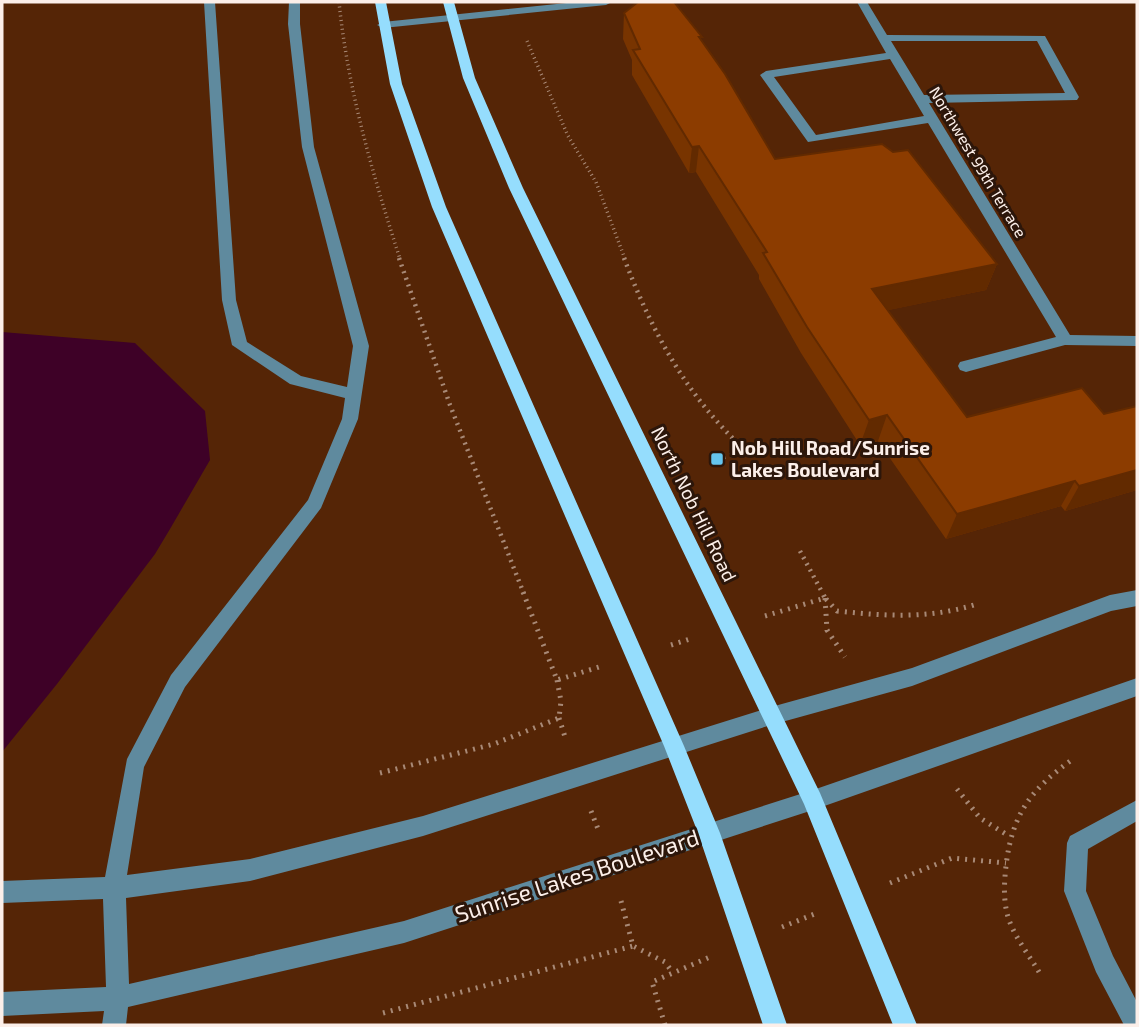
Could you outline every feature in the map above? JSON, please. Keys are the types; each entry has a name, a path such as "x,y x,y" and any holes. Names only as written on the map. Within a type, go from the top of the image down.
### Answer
{"main road":[{"path":"380,2 396,84 439,207 674,746 709,834 775,1025"},
{"name":"North Nob Hill Road","path":"448,2 469,78 516,188 813,800 905,1025"}],"street":[{"path":"209,2 229,300 240,345 296,380 354,395"},
{"path":"114,1025 118,998 114,888 134,766 178,681 315,503 350,419 361,346 308,147 294,24 295,2"},
{"path":"383,25 606,2"},
{"name":"Northwest 99th Terrace","path":"862,2 1065,340"},
{"path":"883,38 1041,38 1073,97 919,99"},
{"path":"893,55 766,75 813,139 930,119"},
{"path":"966,366 1065,340 1137,341"},
{"path":"2,892 114,888 250,870 423,826 771,716 912,677 1111,603 1137,598"},
{"name":"Sunrise Lakes Boulevard","path":"2,1004 118,998 404,932 813,800 1137,687"},
{"path":"1137,810 1078,843 1075,891 1104,964 1137,1025"}],"path":[{"path":"489,14 500,34 526,39 568,136 596,182 642,302 683,381 722,429 746,451 717,459"},
{"path":"873,688 829,639 824,624 825,598 837,611 911,619 945,615 974,605"},
{"path":"380,773 458,757 559,718 561,701 557,680"},
{"path":"932,759 980,818 1009,836"},
{"path":"1039,972 1011,925 1005,905 1003,889 1009,836 1019,813 1045,778 1073,759"},
{"path":"383,1013 634,946"},
{"path":"652,982 665,1025"}],"shaded area":[{"path":"2,332 135,343 205,411 210,460 155,554 2,752"}],"building":[{"path":"638,2 674,2 702,37 699,37 725,74 775,159 882,144 893,152 908,150 997,264 872,289 967,417 1082,388 1104,414 1137,406 1137,470 1079,486 1075,481 957,514 887,415 869,420 807,327 763,253 767,252 699,146 692,147 633,50 640,49 624,13"}],"place":[{"name":"Nob Hill Road/Sunrise Lakes Boulevard","path":"717,459"}]}
